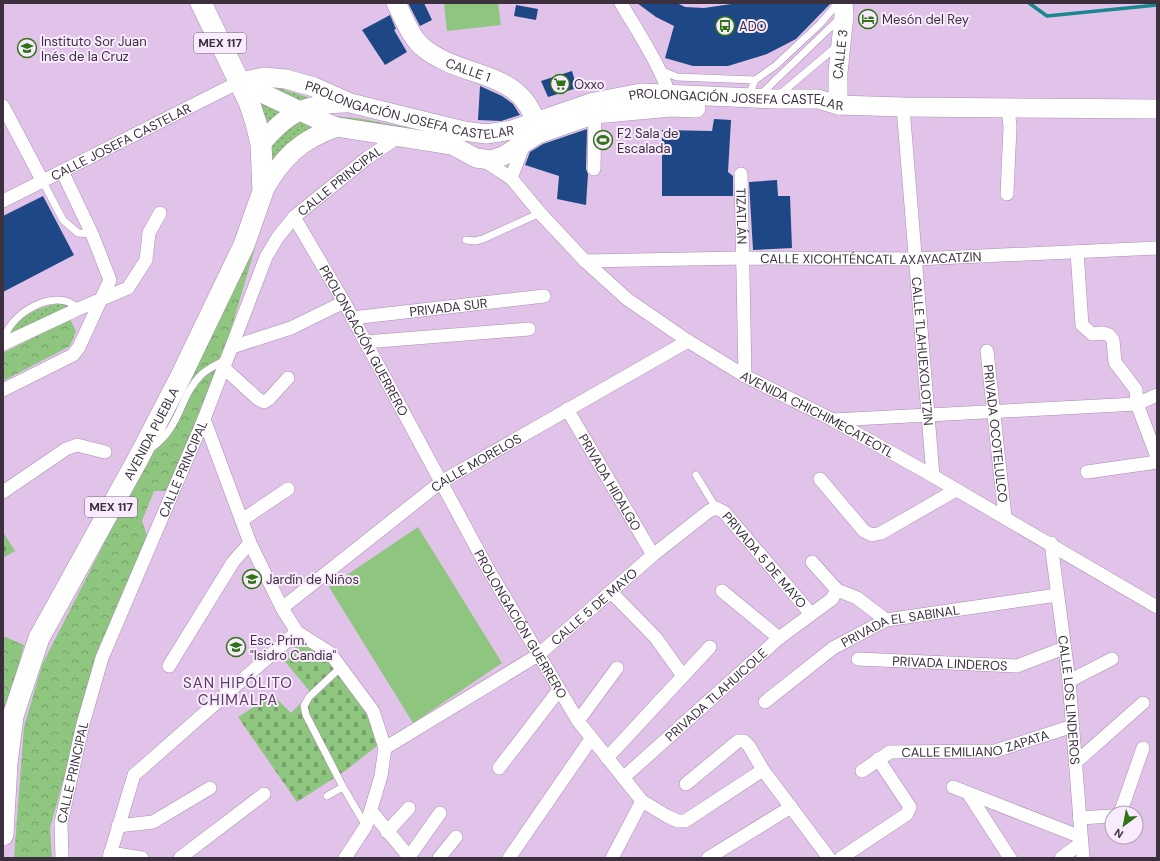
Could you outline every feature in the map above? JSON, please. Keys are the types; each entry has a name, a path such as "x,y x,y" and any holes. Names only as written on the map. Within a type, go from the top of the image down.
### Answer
{"main road":[{"name":"MEX 117","path":"201,3 251,109 261,144"},
{"name":"CALLE 1","path":"396,3 416,40 424,49 436,56 509,87 528,103 533,132"},
{"name":"CALLE 3","path":"838,105 842,7"},
{"name":"PROLONGACIÓN JOSEFA CASTELAR","path":"239,82 264,77 286,79 314,87 350,103 474,133 533,132 595,114 670,101 758,94 818,99 838,105"},
{"path":"239,82 298,111 337,126 452,145 476,157"},
{"name":"PROLONGACIÓN JOSEFA CASTELAR","path":"476,157 491,160 503,156 533,132 617,96 641,93 670,101 817,112 838,105"},
{"path":"261,144 272,131 298,111 324,103 350,103"},
{"path":"838,105 1157,109"},
{"path":"263,190 277,169 300,146 315,135 337,126"},
{"path":"474,133 470,139 476,157"},
{"name":"AVENIDA PUEBLA","path":"3,834 7,763 13,716 26,672 39,638 139,457 244,245 263,190 261,144"}],"street":[{"path":"622,3 658,70 670,101"},
{"name":"CALLE JOSEFA CASTELAR","path":"3,201 239,82"},
{"path":"3,106 42,180"},
{"name":"CALLE TLAHUEXOLOTZIN","path":"903,107 934,476"},
{"path":"1006,194 1010,127 1008,108"},
{"path":"594,169 595,114"},
{"path":"511,178 519,154 533,132"},
{"name":"CALLE PRINCIPAL","path":"62,858 61,824 83,724 102,658 204,419 266,257 278,237 294,217 366,158 400,136"},
{"name":"AVENIDA CHICHIMECATEOTL","path":"476,157 511,178 540,213 585,261 627,299 688,341 745,376 833,420 934,476 956,490 1051,543 1157,607"},
{"path":"3,390 73,355 79,347 110,280 92,234 62,171"},
{"name":"TIZATLÁN","path":"740,174 745,376"},
{"path":"4,344 102,298 128,288 146,260 149,233 160,214"},
{"name":"PROLONGACIÓN GUERRERO","path":"294,217 344,302 488,569 538,655 578,721 642,801 667,816 678,821 685,821 763,770"},
{"name":"CALLE XICOHTÉNCATL AXAYACATZIN","path":"585,261 741,258 916,259 1157,248"},
{"path":"1077,252 1082,326 1092,334 1103,333 1109,335 1113,340 1115,362 1136,390 1137,404 1157,457"},
{"name":"PRIVADA SUR","path":"352,318 544,296"},
{"path":"288,378 269,399 264,402 258,399 228,358 344,302"},
{"path":"365,342 529,328"},
{"name":"CALLE MORELOS","path":"282,608 441,482 688,341"},
{"name":"PRIVADA OCOTELULCO","path":"987,350 1005,517"},
{"path":"833,420 993,413 1030,409 1137,404 1157,395"},
{"name":"PRIVADA HIDALGO","path":"567,409 653,555"},
{"path":"204,419 250,543 282,608 298,632 330,653 373,711 385,748 381,776 366,826 345,858"},
{"path":"3,492 66,449 77,445 105,452"},
{"path":"1087,472 1157,462"},
{"path":"820,479 864,531 872,535 881,533 956,490"},
{"path":"242,520 288,489"},
{"name":"CALLE 5 DE MAYO","path":"385,748 538,655 653,555 709,511 716,508"},
{"name":"PRIVADA 5 DE MAYO","path":"716,508 724,512 811,614"},
{"path":"169,666 233,562 250,543"},
{"name":"CALLE LOS LINDEROS","path":"1051,543 1069,681 1083,858"},
{"path":"812,562 837,590 857,598 886,620"},
{"name":"PRIVADA TLAHUICOLE","path":"623,778 779,638 832,599 837,590"},
{"path":"722,591 779,638"},
{"path":"611,592 656,638 683,676"},
{"name":"PRIVADA EL SABINAL","path":"765,702 833,648 886,620 1057,595"},
{"path":"142,858 109,855 134,775 298,632"},
{"path":"607,758 710,647"},
{"name":"PRIVADA LINDEROS","path":"858,659 1017,666 1064,648"},
{"path":"1069,681 1112,659"},
{"path":"578,721 617,668"},
{"path":"499,768 559,690"},
{"path":"1075,763 1143,703"},
{"name":"CALLE EMILIANO ZAPATA","path":"862,771 890,752 995,751 1073,726"},
{"path":"510,858 591,739"},
{"path":"686,784 738,741 744,741 749,746 763,770 829,858"},
{"path":"1123,805 1143,748"},
{"path":"841,858 910,811 910,807 878,759"},
{"path":"953,787 1081,840 1061,858"},
{"path":"118,826 154,822 210,788"},
{"path":"180,858 264,794"},
{"path":"968,794 1010,858"},
{"path":"612,858 642,801"},
{"path":"708,858 791,807"},
{"path":"387,832 409,808"},
{"path":"371,812 409,858 440,813"},
{"path":"1079,818 1104,816"},
{"path":"439,858 456,837"}],"lane":[{"path":"758,94 842,7"},
{"path":"758,94 774,66 820,24 842,7"},
{"path":"658,70 678,77 758,94 840,44"},
{"path":"670,101 678,77"},
{"path":"42,180 63,220 78,233 92,234"},
{"path":"466,240 475,241 483,239 540,213"},
{"path":"4,344 6,331 16,319 32,307 47,301 64,301 75,305 78,309"},
{"path":"139,457 160,442 169,432 190,390 202,374 228,358"},
{"path":"696,475 716,508"},
{"path":"340,667 309,697 304,706 306,716 343,787 366,826"},
{"path":"327,796 343,787"}],"green space":[{"path":"444,3 498,3 501,25 447,31"},
{"path":"261,82 313,99 300,105"},
{"path":"259,100 285,112 268,130"},
{"path":"317,114 363,119 486,143 463,141"},
{"path":"298,118 314,127 297,138 272,164 270,146"},
{"path":"256,245 224,353 167,491 154,491 142,521 148,538 97,658 50,828 52,858 14,858 24,727 42,665"},
{"path":"65,303 73,309 10,339 10,330 21,319 42,308"},
{"path":"70,319 76,331 70,346 3,381 3,353"},
{"path":"418,527 502,663 413,723 329,587"},
{"path":"3,532 15,551 3,558"},
{"path":"3,636 24,645 3,724"},
{"path":"299,644 322,652 363,707 382,742 345,771 297,802 238,717 273,695 291,713 311,693 282,658"}],"building":[{"path":"408,3 424,3 432,20 420,26"},
{"path":"637,3 677,3 685,7 704,8 738,3 831,3 796,39 767,54 728,66 693,66 665,58 674,26 656,17"},
{"path":"516,5 538,9 536,20 514,16"},
{"path":"390,15 396,29 394,30 407,52 385,65 362,30"},
{"name":"Oxxo","path":"572,71 577,88 548,97 541,81"},
{"path":"480,86 502,96 513,104 520,115 501,121 478,120"},
{"path":"714,119 731,120 728,172 733,176 733,196 662,196 662,130 712,131"},
{"path":"587,129 586,169 588,174 586,205 557,199 559,176 525,165 530,152 543,144"},
{"path":"777,180 778,196 790,196 792,248 753,250 749,182"},
{"path":"43,196 74,255 3,292 3,216"}],"waterway":[{"path":"1029,3 1047,16 1157,5"}],"place":[{"name":"Mesón del Rey","path":"868,19"},
{"name":"ADO","path":"725,26"},
{"name":"Instituto Sor Juan Inés de la Cruz","path":"27,48"},
{"name":"Oxxo","path":"560,84"},
{"name":"F2 Sala de Escalada","path":"603,140"},
{"name":"Jardín de Niños","path":"252,579"},
{"name":"Esc. Prim. \"Isidro Candia\"","path":"236,647"}],"district":[{"name":"SAN HIPÓLITO CHIMALPA","path":"238,692"}]}
